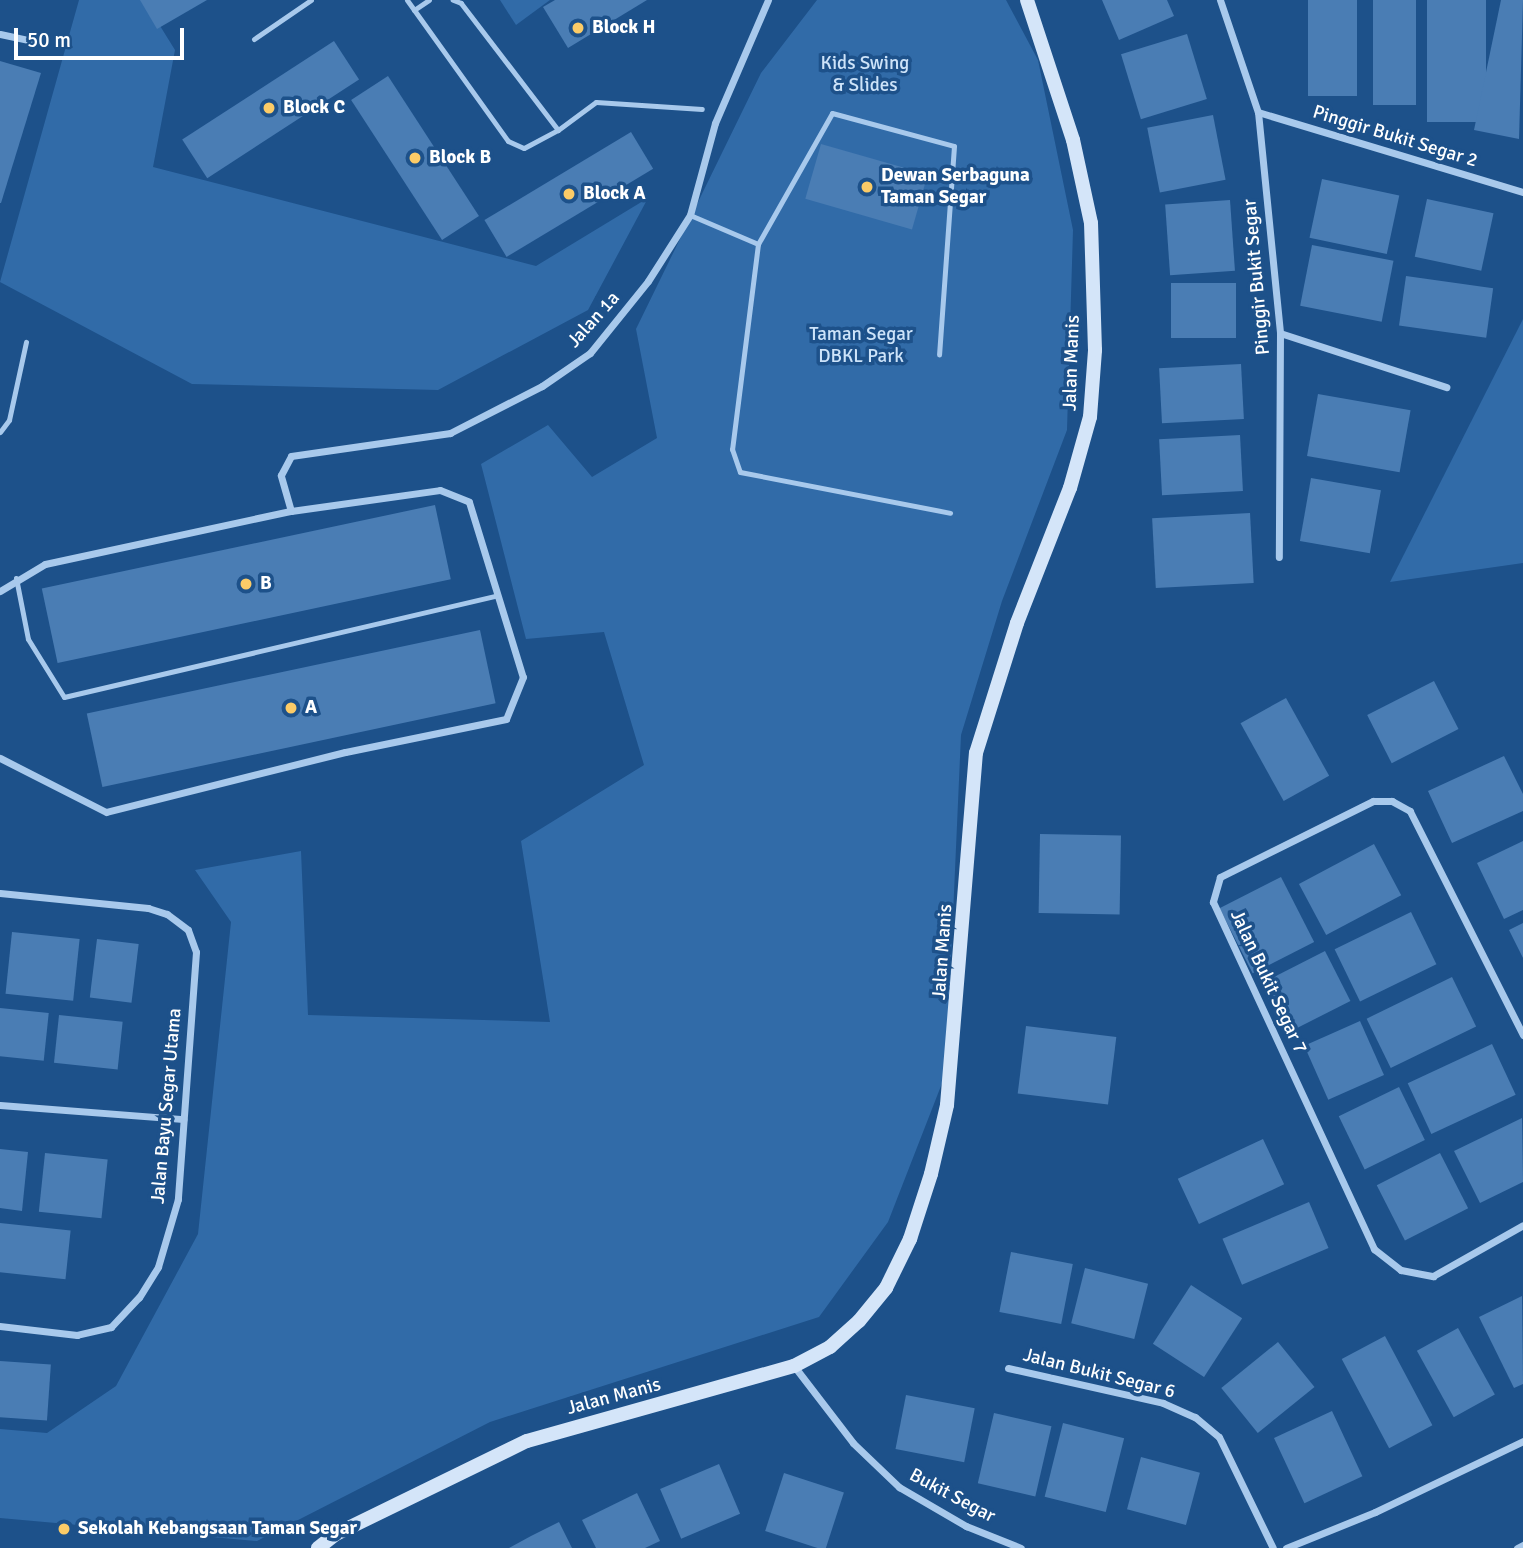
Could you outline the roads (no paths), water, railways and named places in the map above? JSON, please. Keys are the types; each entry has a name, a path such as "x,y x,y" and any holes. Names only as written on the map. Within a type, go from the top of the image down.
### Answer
{"street":[{"name":"Jalan 1a","path":"291,511 281,475 290,456 450,433 542,386 590,353 648,281 690,215 715,123 768,0"},
{"name":"Jalan Manis","path":"318,1548 336,1534 527,1441 794,1366 830,1348 886,1288 910,1239 931,1174 947,1105 957,1015 976,753 1017,623 1070,488 1090,417 1095,350 1091,223 1073,140 1027,0"},
{"name":"Pinggir Bukit Segar","path":"1220,0 1258,112 1280,333 1279,557"},
{"path":"0,34 33,41"},
{"name":"Pinggir Bukit Segar 2","path":"1258,112 1523,192"},
{"path":"1280,333 1446,387"},
{"path":"0,591 16,578 46,564 291,511 440,490 456,494 469,502 523,677 506,719 345,752 106,812 0,758"},
{"name":"Jalan Bukit Segar 7","path":"1523,1035 1410,810 1392,801 1373,801 1220,877 1213,902 1374,1249 1402,1270 1433,1276 1523,1226"},
{"name":"Jalan Bayu Segar Utama","path":"0,893 148,908 167,914 188,930 195,952 178,1199 158,1267 139,1297 111,1327 77,1335 0,1326"},
{"path":"0,1105 183,1119"},
{"name":"Bukit Segar","path":"794,1366 853,1443 899,1487 966,1526 1021,1548"},
{"name":"Jalan Bukit Segar 6","path":"1008,1368 1163,1404 1195,1418 1219,1437 1273,1548"},
{"path":"1286,1548 1375,1512 1523,1441"},
{"path":"1517,1548 1523,1545"}],"lane":[{"path":"254,39 311,0"},
{"path":"407,0 508,141 524,148 558,130 596,102 702,109"},
{"path":"414,10 429,0"},
{"path":"453,0 461,3 558,130"},
{"path":"939,354 954,146 832,113 758,244 732,449 740,472 950,513"},
{"path":"690,215 758,244"},
{"path":"0,432 9,420 26,342"},
{"path":"16,578 28,639 64,697 496,596"}],"place":[{"name":"Block H","path":"578,28"},
{"name":"Block C","path":"269,108"},
{"name":"Block B","path":"415,158"},
{"name":"Dewan Serbaguna Taman Segar","path":"867,187"},
{"name":"Block A","path":"569,194"},
{"name":"B","path":"246,584"},
{"name":"A","path":"291,708"},
{"name":"Sekolah Kebangsaan Taman Segar","path":"64,1529"}],"park label":[{"name":"Kids Swing & Slides","path":"865,75"},
{"name":"Taman Segar DBKL Park","path":"861,346"}]}
